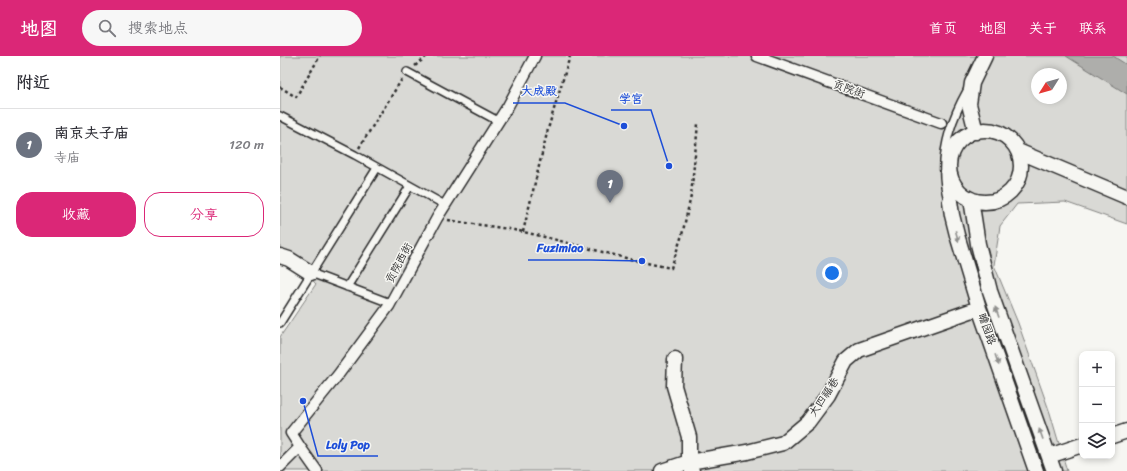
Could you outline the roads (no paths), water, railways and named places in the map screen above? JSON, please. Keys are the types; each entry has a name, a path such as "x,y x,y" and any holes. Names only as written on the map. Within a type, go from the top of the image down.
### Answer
{"street":[{"name":"贡院西街","path":"300,447 291,433 338,375 390,303 437,218 498,120 535,56"},
{"name":"贡院街","path":"760,56 941,123"},
{"path":"976,132 969,104 972,83 985,56"},
{"path":"988,131 1000,134 1010,141 1018,151 1021,163 1020,175 1015,187 1006,196 995,201 983,202 971,199 954,185 950,174 952,153 958,143 966,136 976,132 988,131"},
{"path":"1018,151 1127,197"},
{"name":"瞻园路","path":"954,185 950,201 952,214 979,308 1036,471"},
{"name":"瞻园路","path":"971,199 978,244 990,291 1054,471"},
{"path":"280,256 311,273"},
{"name":"大四福巷","path":"662,471 690,466 783,443 808,422 828,395 846,361 859,350 979,308"},
{"path":"675,359 674,386 689,437 690,466"},
{"path":"1115,435 1127,431"},
{"path":"1048,456 1079,446"},
{"path":"280,467 300,447 317,471"}],"lane":[{"path":"407,72 498,120"},
{"path":"952,214 945,190 943,160 950,127 957,109 972,83"},
{"path":"280,116 355,155 445,205"},
{"path":"280,323 377,168"},
{"path":"347,287 410,186"},
{"path":"311,273 390,303"}],"place":[{"name":"大成殿","path":"624,126"},
{"name":"学宫","path":"669,166"},
{"name":"南京夫子庙","path":"610,203"},
{"name":"Fuzimiao","path":"642,261"},
{"name":"Loly Pop","path":"303,401"}]}
